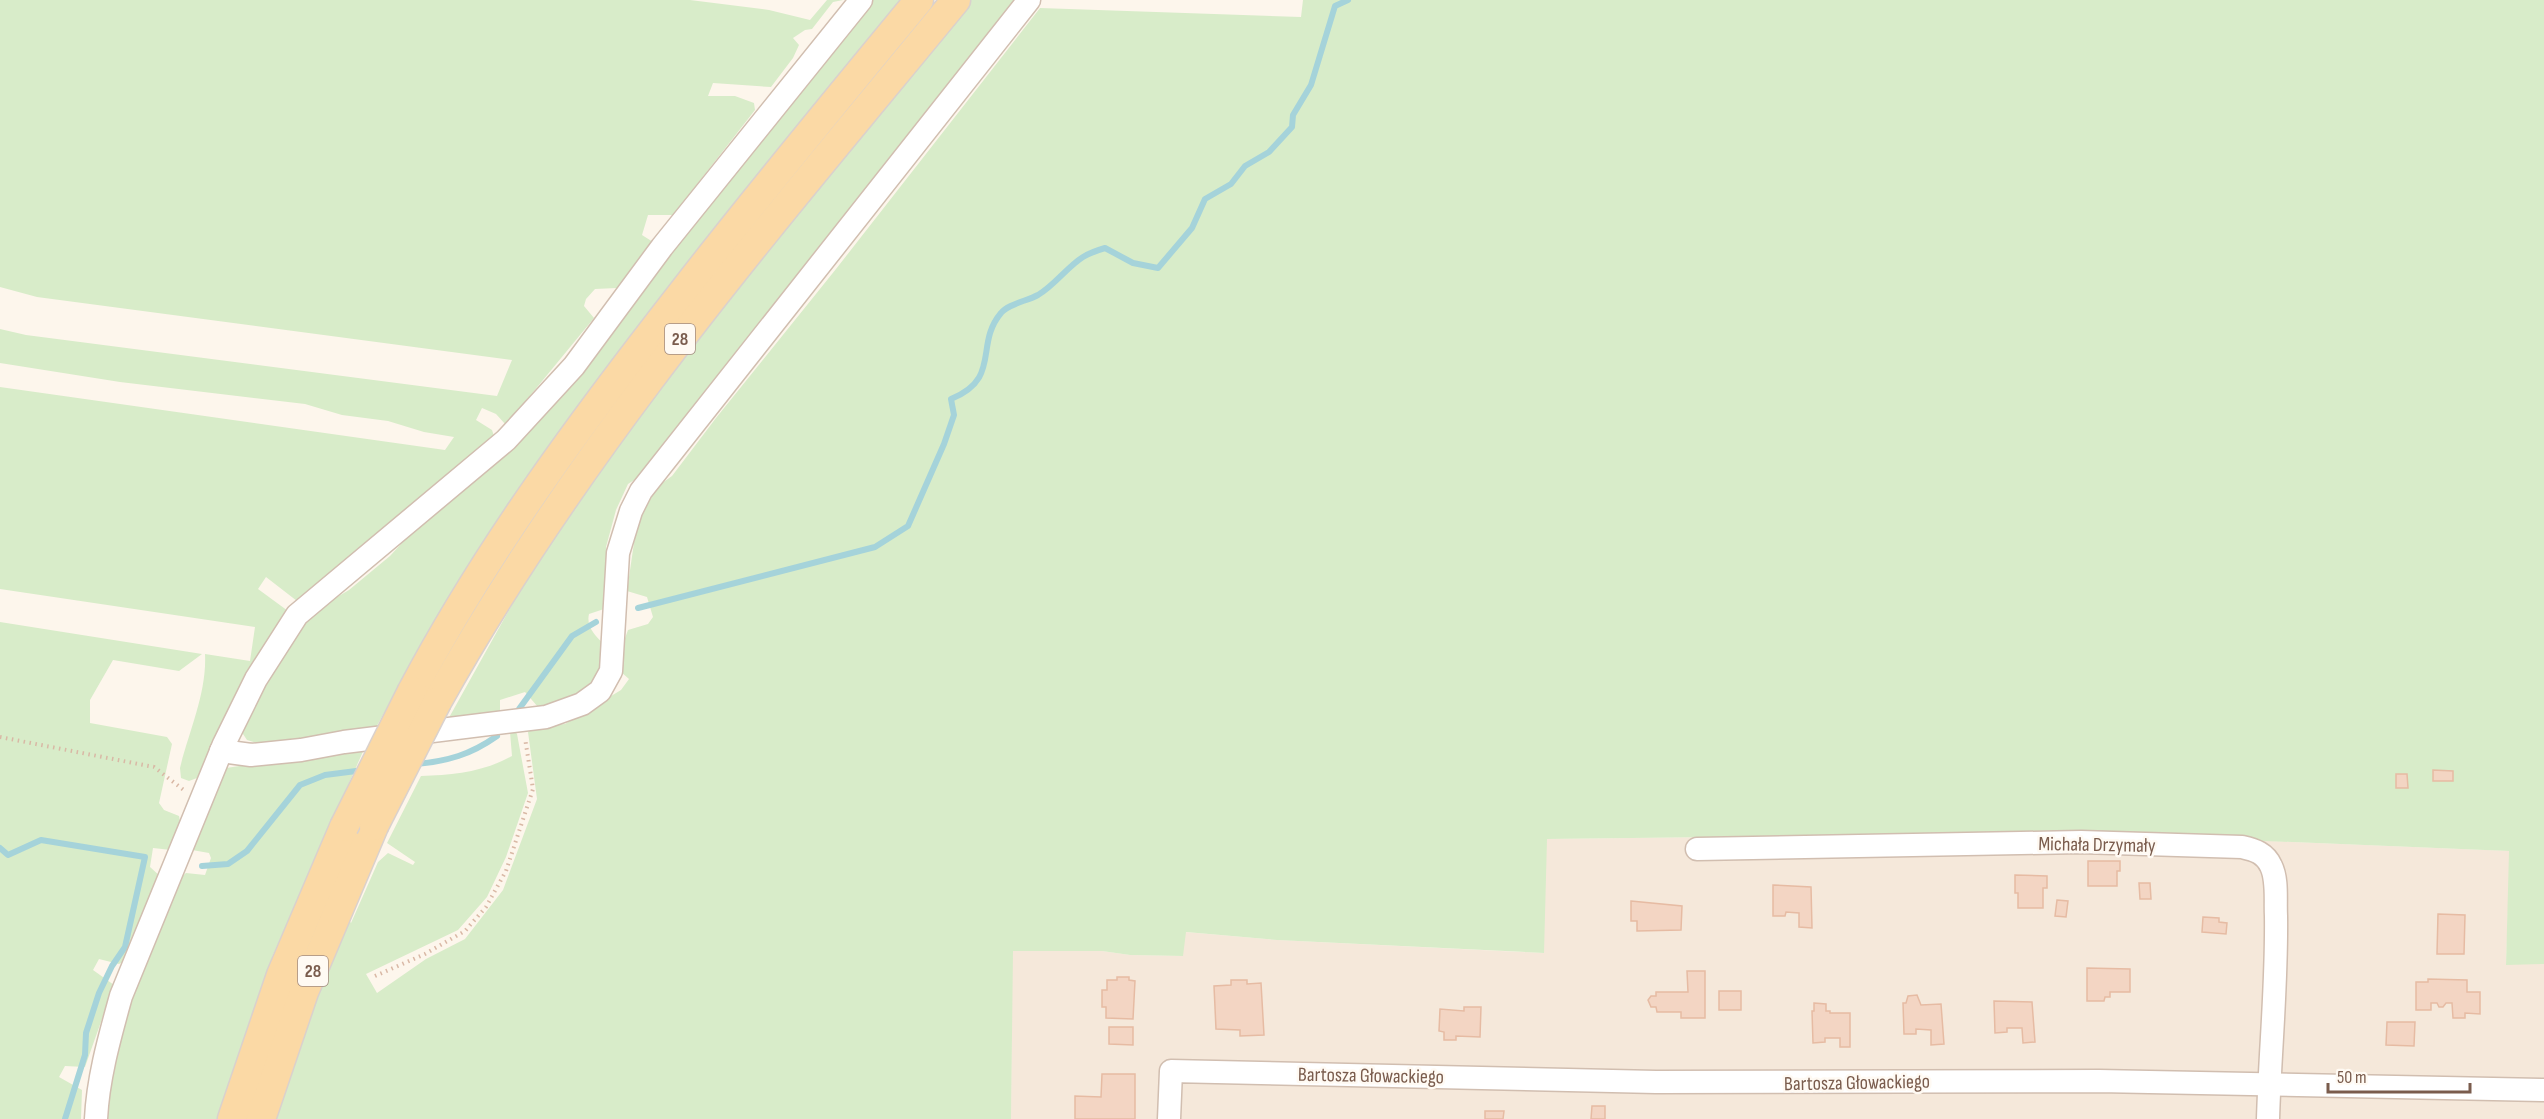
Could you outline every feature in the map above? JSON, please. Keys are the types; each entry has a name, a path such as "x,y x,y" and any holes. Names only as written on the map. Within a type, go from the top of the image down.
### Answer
{"main road":[{"name":"28","path":"261,1119 309,981 425,696 488,561 596,404 753,203 920,0"},
{"name":"28","path":"232,1119 281,975 344,827 425,696 619,420 748,252 956,0"}],"street":[{"path":"96,1119 97,1100 109,1037 121,996 221,751 256,679 297,615 506,440 566,374 662,247 861,0"},
{"path":"221,751 251,755 301,750 546,717 582,704 600,691 611,671 618,553 627,520 640,491 1029,0"},
{"name":"Michała Drzymały","path":"1697,849 2081,843 2242,847 2256,850 2265,856 2272,868 2275,884 2276,955 2268,1119"},
{"name":"Bartosza Głowackiego","path":"1169,1119 1171,1071 1678,1082 2054,1081 2544,1090"}],"path":[{"path":"375,976 425,954 465,931 486,908 497,890 506,871 533,789 522,719"},
{"path":"0,737 154,767 200,803"}],"shaded area":[{"path":"2073,833 2510,851 2506,964 2544,964 2544,1119 1011,1119 1012,951 1102,951 1130,955 1182,956 1185,932 1277,940 1543,953 1546,839"}],"green space":[{"path":"0,0 690,0 769,10 810,20 827,0 843,0 833,2 812,29 805,30 793,38 799,45 793,58 771,87 713,83 708,96 735,96 754,103 755,110 673,215 648,215 642,235 653,242 617,288 595,289 586,299 584,306 594,318 506,425 496,414 482,408 476,420 492,430 495,439 297,601 266,577 258,589 288,611 255,663 197,778 189,781 181,778 180,768 200,697 205,654 250,661 255,627 0,589 0,387 445,450 454,437 424,432 388,421 342,415 305,404 120,382 0,363 0,329 26,335 497,396 512,360 37,297 0,287"},
{"path":"870,0 904,0 449,597 374,731 260,744 247,740 241,731 248,712 297,630 317,609 349,590 390,556 421,522 470,482"},
{"path":"969,0 1022,0 645,473 628,484 616,510 606,547 609,595 603,596 606,600 604,609 589,614 588,618 594,634 603,643 601,661 593,685 579,696 538,707 525,692 500,700 500,716 446,723 523,585 600,466 678,360"},
{"path":"1303,0 2544,0 2544,964 2506,965 2509,851 2073,833 1547,839 1544,953 1277,940 1186,932 1183,956 1130,955 1102,951 1013,951 1011,1119 276,1119 308,1021 347,917 351,923 378,862 388,853 413,865 415,862 387,843 421,776 468,772 490,766 512,756 510,732 513,728 517,734 528,793 506,857 487,897 458,930 366,974 377,993 426,959 465,939 503,890 537,799 528,732 533,727 565,724 621,690 629,679 621,672 624,641 628,630 648,624 653,617 647,597 627,591 637,522 658,486 672,476 1040,8 1301,17"},
{"path":"0,622 202,654 179,671 113,660 90,700 90,723 167,737 172,744 159,803 164,810 179,816 181,827 171,850 153,848 150,867 161,877 125,961 119,964 99,959 93,970 114,985 85,1067 65,1066 59,1077 82,1090 81,1119 0,1119"},
{"path":"365,747 273,955 219,1119 103,1119 117,1030 180,878 186,873 205,875 211,858 209,853 192,850 226,768"}],"building":[{"path":"2433,770 2453,771 2453,781 2433,781"},
{"path":"2396,774 2407,774 2408,788 2396,788"},
{"path":"2088,861 2120,861 2117,886 2088,886"},
{"path":"2015,875 2047,876 2047,888 2043,888 2043,908 2018,908"},
{"path":"2139,883 2150,883 2151,899 2140,899"},
{"path":"1773,885 1811,887 1812,928 1799,927 1799,913 1786,912 1785,916 1773,916"},
{"path":"2057,900 2068,901 2066,917 2055,916"},
{"path":"1631,901 1682,906 1681,930 1637,931 1637,921 1631,921"},
{"path":"2438,914 2465,915 2464,954 2437,954"},
{"path":"2203,917 2219,918 2219,922 2227,923 2226,934 2202,932"},
{"path":"2087,968 2130,969 2130,992 2110,992 2110,997 2105,997 2104,1001 2087,1001"},
{"path":"1687,971 1705,971 1705,1018 1681,1018 1681,1012 1657,1012 1656,1007 1651,1007 1648,1000 1651,996 1656,996 1656,992 1688,992"},
{"path":"1117,977 1129,977 1129,980 1135,981 1133,1019 1106,1018 1106,1007 1102,1007 1102,990 1107,990 1107,980 1117,980"},
{"path":"2428,979 2467,980 2467,992 2480,992 2480,1014 2465,1013 2465,1018 2453,1018 2452,1003 2439,1007 2437,1003 2431,1003 2431,1010 2416,1010 2416,982 2428,982"},
{"path":"1231,980 1247,980 1247,984 1261,983 1264,1035 1240,1036 1240,1030 1216,1029 1214,986 1231,985"},
{"path":"1719,991 1741,991 1741,1010 1719,1010"},
{"path":"1917,995 1921,1005 1941,1004 1944,1044 1931,1045 1931,1030 1916,1029 1916,1034 1904,1034 1903,1003 1906,1003 1908,996"},
{"path":"1994,1001 2032,1002 2035,1042 2023,1043 2022,1028 2007,1028 2007,1032 1995,1033"},
{"path":"1814,1003 1826,1004 1826,1011 1830,1013 1850,1013 1850,1047 1840,1047 1840,1038 1825,1038 1825,1042 1813,1043"},
{"path":"1464,1007 1481,1007 1480,1037 1456,1036 1456,1040 1444,1040 1444,1032 1439,1031 1440,1009 1464,1011"},
{"path":"2387,1022 2415,1022 2414,1046 2386,1045"},
{"path":"1109,1027 1133,1027 1133,1045 1109,1044"},
{"path":"1102,1074 1135,1074 1135,1119 1075,1119 1075,1096 1101,1097"},
{"path":"1592,1106 1605,1106 1605,1119 1591,1119"},
{"path":"1485,1111 1504,1111 1503,1119 1485,1119"}],"waterway":[{"path":"638,608 875,547 908,526 944,444 954,415 951,399 967,391 977,381 982,371 993,325 1001,313 1013,305 1038,295 1083,257 1105,248 1133,263 1158,268 1192,228 1205,199 1231,184 1245,166 1269,152 1292,127 1293,115 1311,85 1335,6 1348,0"},
{"path":"519,709 572,636 596,622"},
{"path":"416,764 458,756 497,736"},
{"path":"202,866 228,864 247,851 300,785 325,775 364,770"},
{"path":"0,848 8,855 41,840 145,857 125,947 112,966 99,993 86,1033 85,1055 65,1119"}]}
